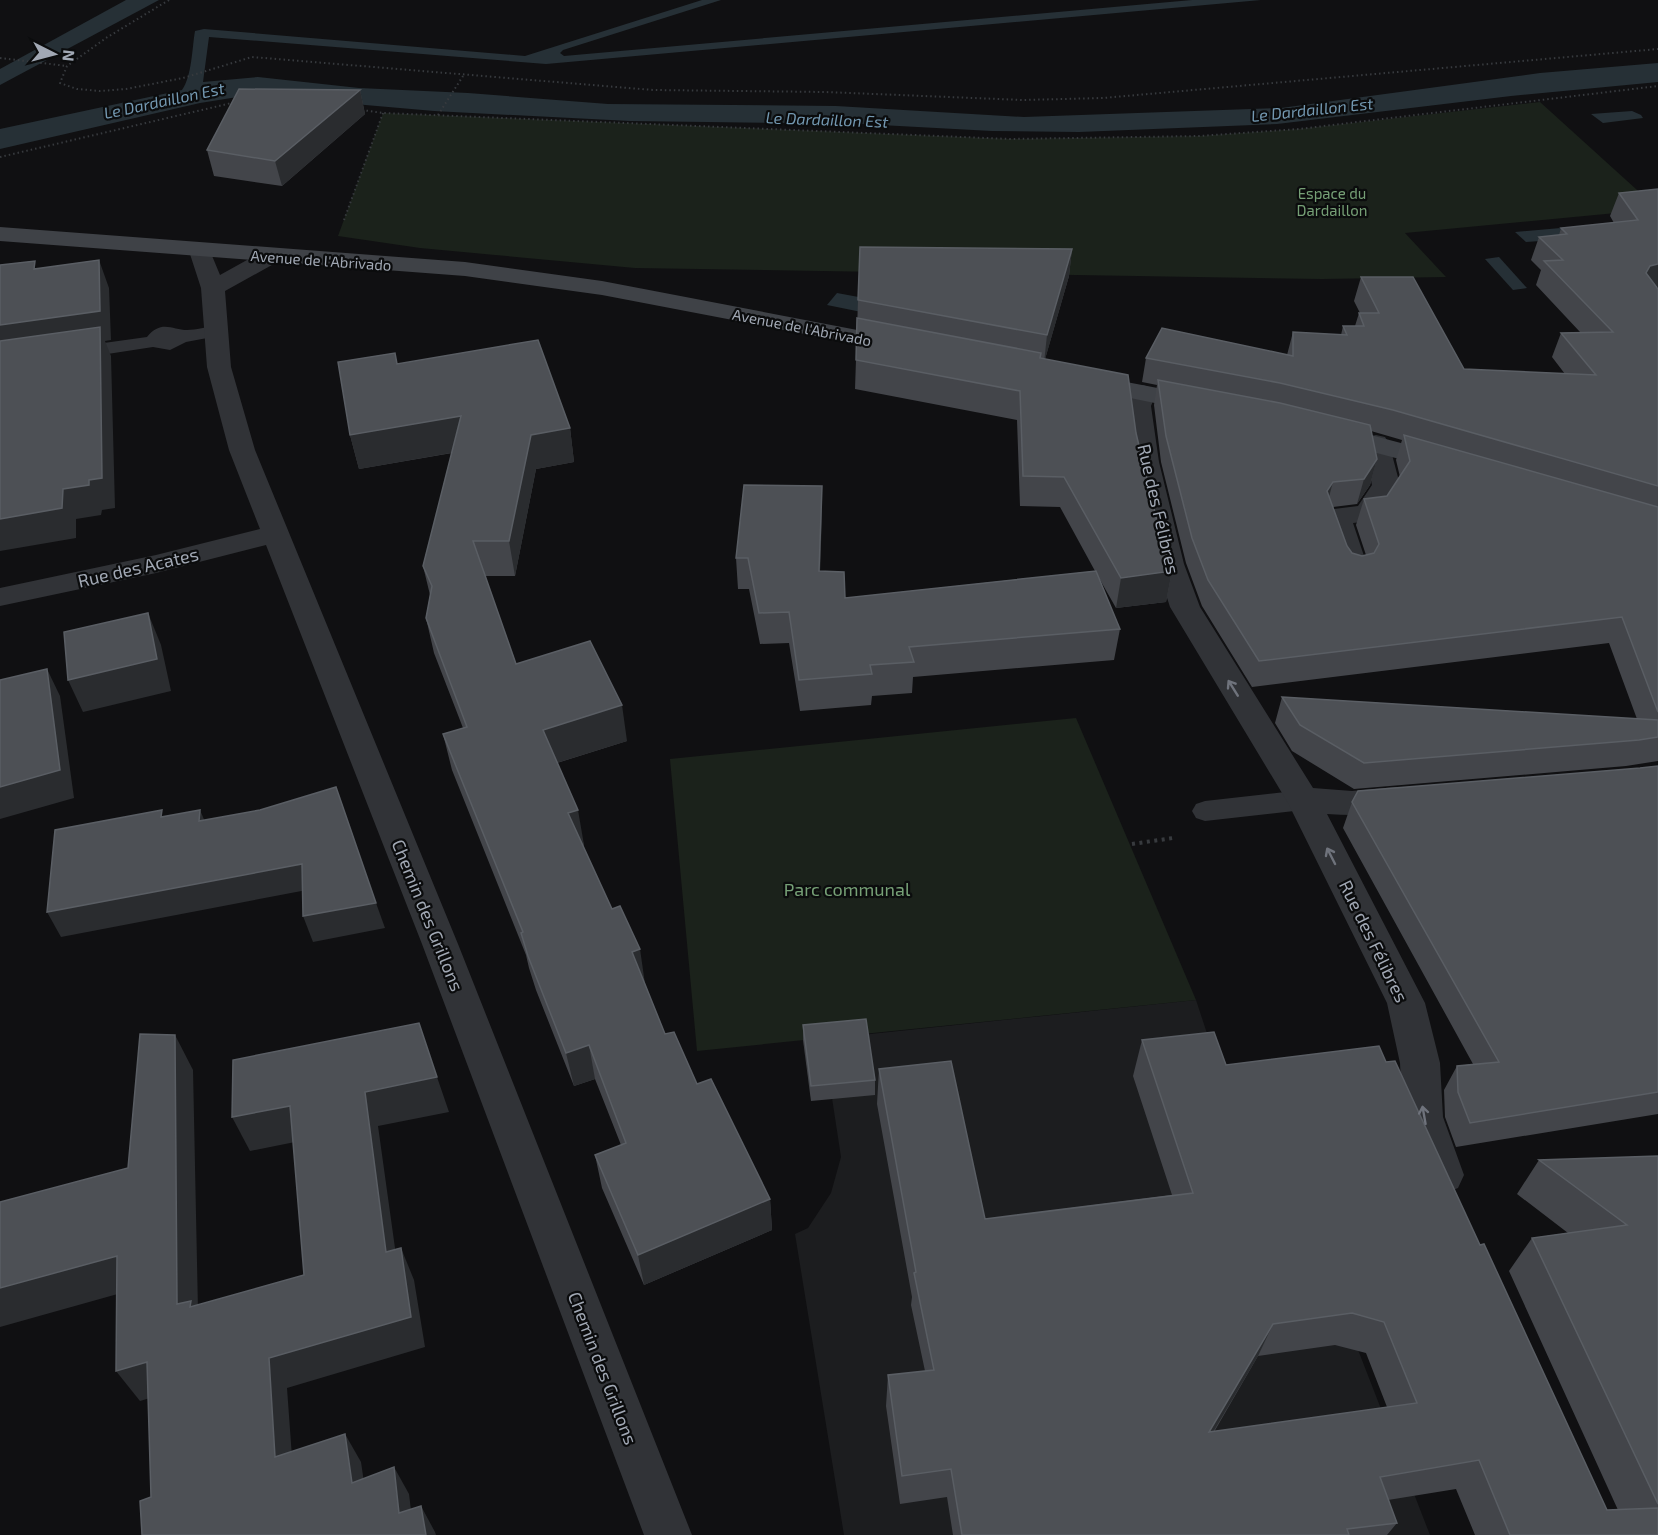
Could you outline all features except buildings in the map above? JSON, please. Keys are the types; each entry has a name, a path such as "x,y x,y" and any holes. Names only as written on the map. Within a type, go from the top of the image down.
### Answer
{"main road":[{"name":"Avenue de l'Abrivado","path":"0,234 200,251 465,269 602,288 916,349"},
{"path":"1066,378 1220,408"},
{"path":"1308,427 1376,443 1468,470"}],"street":[{"name":"Chemin des Grillons","path":"200,251 213,288 219,366 242,450 435,933 668,1535"},
{"path":"213,288 271,256"},
{"name":"Rue des Félibres","path":"1143,393 1138,406 1146,462 1170,564 1185,607 1303,800 1406,1003 1420,1062 1423,1118 1456,1206"},
{"path":"1355,570 1336,516 1367,514 1386,485 1376,443"},
{"name":"Rue des Acates","path":"0,597 145,566 275,534"},
{"path":"1303,800 1352,803 1423,797"}],"lane":[{"path":"55,356 155,341 156,337 166,332 174,332 180,337 216,331"},
{"path":"1205,811 1303,800"}],"path":[{"path":"169,0 106,38 67,66 60,83 70,90 127,89 214,70 252,57 653,90 825,92 1023,100 1103,98 1658,49"},
{"path":"0,58 67,66"},
{"path":"437,116 463,76"},
{"path":"360,110 437,116 1010,139 1199,136 1299,129 1658,86"},
{"path":"0,157 245,100"},
{"path":"327,260 383,113"}],"shaded area":[{"path":"1196,1000 1228,1097 1259,1095 1430,1535 844,1535 795,1234 808,1228 831,1193 841,1157 823,1039"}],"green space":[{"name":"Espace du Dardaillon","path":"1540,102 1658,209 1405,233 1446,277 1322,279 635,268 420,248 338,236 383,113 1010,139 1199,136 1299,129"},
{"name":"Parc communal","path":"1076,718 1196,1000 697,1051 670,759"}],"water":[{"path":"126,0 159,0 0,85 0,69"},
{"name":"Le Dardaillon Est","path":"702,0 721,0 563,50 560,53 564,56 1192,0 1261,0 546,64 209,37 203,82 258,77 359,88 468,93 608,104 836,106 1024,117 1281,108 1540,73 1658,63 1658,82 1511,96 1277,124 1079,132 992,131 862,124 630,121 434,111 250,95 200,103 0,149 0,129 182,90 190,70 195,31 204,29 525,56"},
{"path":"1632,111 1643,118 1603,123 1591,114"},
{"path":"1572,227 1583,238 1526,242 1515,232"},
{"path":"1499,257 1527,288 1513,290 1485,259"},
{"path":"837,293 880,301 881,316 827,305"}]}
